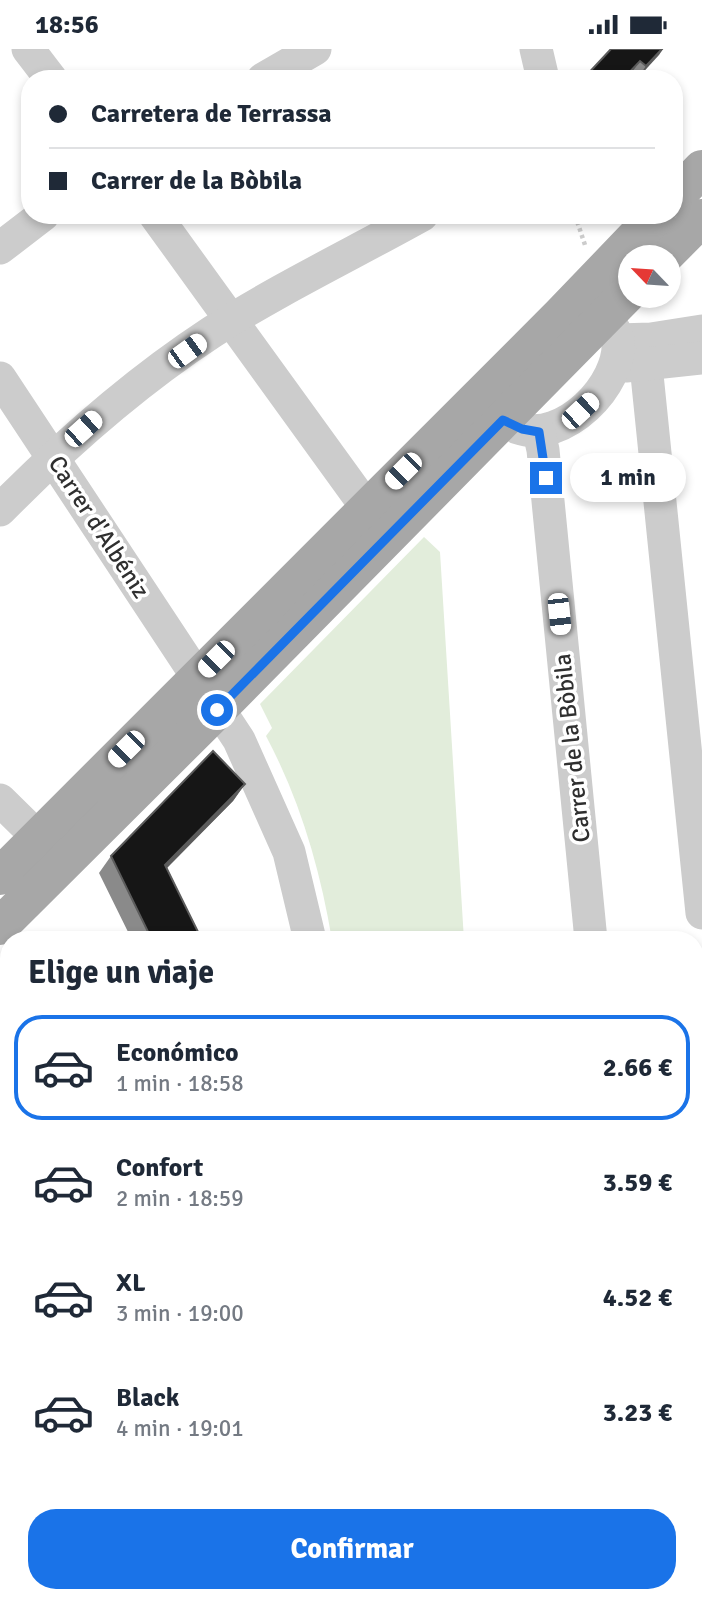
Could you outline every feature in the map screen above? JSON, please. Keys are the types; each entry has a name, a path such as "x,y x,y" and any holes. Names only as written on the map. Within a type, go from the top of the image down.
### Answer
{"main road":[{"path":"683,189 702,169"},
{"path":"675,245 702,218"},
{"path":"0,926 51,850 198,677 495,381 603,330 653,224"},
{"path":"0,876 51,850 153,773 503,420 603,330 618,308"}],"street":[{"path":"28,49 44,70"},
{"path":"536,49 542,70"},
{"path":"284,70 312,58"},
{"path":"0,248 31,224"},
{"path":"162,224 367,508"},
{"path":"0,510 99,415 232,320 396,224"},
{"path":"603,330 651,339 702,331"},
{"path":"603,330 646,365 702,913"},
{"path":"495,381 496,398 503,420 522,429 539,432 561,426 597,396 609,379 603,330"},
{"path":"646,365 702,358"},
{"name":"Carrer d'Albéniz","path":"0,378 239,740 289,852 308,931"},
{"name":"Carrer de la Bòbila","path":"539,432 590,931"},
{"path":"0,800 51,850"}],"path":[{"path":"578,224 588,256"}],"green space":[{"path":"424,537 440,552 463,931 330,931 307,835 289,785 266,736 272,728 260,704"}],"building":[{"path":"611,49 662,49 646,66 640,61 632,70 591,70"},
{"path":"213,751 245,784 165,865 198,931 148,931 111,856"}],"route":[{"path":"217,710 503,420 522,429 539,432 546,478"}]}
